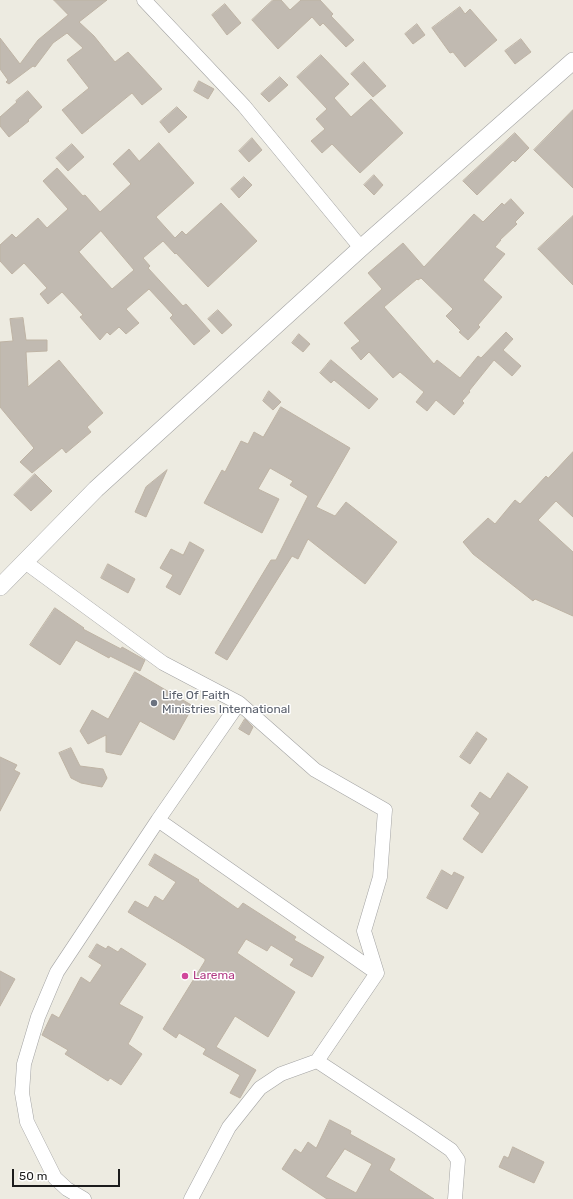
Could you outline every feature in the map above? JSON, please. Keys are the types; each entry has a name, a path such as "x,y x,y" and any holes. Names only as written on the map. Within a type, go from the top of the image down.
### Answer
{"street":[{"path":"144,0 244,106 361,248"},
{"path":"0,587 96,489 361,248 572,62"},
{"path":"25,562 162,663 238,703 315,770 385,810 380,877 364,931 377,973"},
{"path":"84,1199 67,1189 54,1178 27,1122 22,1093 24,1064 38,1017 57,972 238,703"},
{"path":"158,820 377,973"},
{"path":"191,1199 230,1127 260,1088 281,1074 317,1061 377,973"},
{"path":"317,1061 451,1150 458,1160 456,1199"}],"building":[{"path":"54,0 107,0 79,22 94,36 115,62 128,52 162,89 142,105 132,93 82,134 62,110 89,88 67,60 83,48 67,33 53,43 35,67 33,66 9,84 6,82 8,80 0,69 0,38 20,64 38,40 68,15"},
{"path":"273,0 281,0 290,10 301,0 320,0 333,14 331,16 354,40 346,47 323,23 320,26 312,17 278,49 252,20"},
{"path":"225,4 241,23 227,35 212,15"},
{"path":"460,7 465,14 470,9 497,40 465,67 453,52 450,53 432,28"},
{"path":"417,24 425,35 413,44 405,34"},
{"path":"521,39 531,52 515,64 505,51"},
{"path":"321,55 349,84 334,98 351,117 371,99 403,133 360,173 332,144 322,153 311,141 325,129 316,119 327,109 297,77"},
{"path":"364,62 386,86 373,97 351,74"},
{"path":"280,77 288,85 269,102 261,94"},
{"path":"199,81 214,89 208,99 194,91"},
{"path":"28,91 42,107 28,120 29,121 9,137 0,126 0,117"},
{"path":"177,107 187,117 169,133 160,122"},
{"path":"573,110 573,188 534,150"},
{"path":"515,133 529,148 515,162 513,160 477,195 463,181"},
{"path":"252,138 262,150 249,162 239,151"},
{"path":"159,143 194,183 156,217 175,238 182,231 186,235 221,203 257,241 208,287 163,241 143,258 150,266 148,268 183,306 186,304 210,331 194,345 170,318 173,315 149,289 126,309 139,323 126,334 119,327 110,335 107,332 100,340 80,317 83,315 62,292 48,304 40,294 47,288 24,263 12,274 0,261 0,245 12,234 16,238 38,218 47,228 68,209 43,181 57,168 100,212 131,184 113,164 129,149 139,161","holes":["101,231 134,270 112,289 79,252"]},
{"path":"72,144 84,157 68,171 56,158"},
{"path":"374,175 383,185 374,195 364,185"},
{"path":"244,177 252,185 239,198 231,189"},
{"path":"511,199 524,213 515,222 517,224 500,240 495,247 505,254 483,280 502,297 478,325 480,327 468,340 459,332 461,331 446,316 453,309 421,278 418,280 417,279 384,307 434,364 437,360 460,378 478,356 481,358 506,332 513,339 503,350 521,366 512,376 494,360 469,391 470,392 462,401 464,403 454,415 436,400 427,411 416,402 424,392 400,372 393,378 369,352 361,360 351,348 360,341 344,323 382,289 368,273 403,243 424,267 474,214 483,222 502,203 504,205"},
{"path":"573,216 573,285 538,249"},
{"path":"218,310 232,325 222,334 208,319"},
{"path":"23,318 26,340 47,340 47,351 26,352 28,387 59,360 103,413 87,427 91,432 66,453 62,448 32,473 20,462 34,448 0,407 0,342 13,341 10,319"},
{"path":"299,334 310,344 303,352 292,343"},
{"path":"331,360 378,399 369,409 334,380 331,383 320,373"},
{"path":"269,391 281,402 273,410 263,401"},
{"path":"281,407 350,448 316,507 335,516 346,502 397,542 365,584 308,539 298,559 292,556 227,660 215,653 271,560 276,560 308,496 290,485 293,481 270,468 258,489 279,499 262,533 204,503 222,470 225,472 241,441 248,444 254,432 263,437"},
{"path":"573,452 573,517 556,501 538,520 573,552 573,616 535,599 533,601 473,554 463,542 488,518 495,524 515,500 520,504 546,476 548,478"},
{"path":"167,470 146,517 135,512 146,487"},
{"path":"35,474 52,491 31,511 14,495"},
{"path":"190,542 204,550 180,595 166,587 173,575 160,568 171,549 183,555"},
{"path":"108,564 135,579 128,593 101,578"},
{"path":"55,608 84,628 83,629 121,649 122,647 145,660 140,671 110,656 109,658 76,640 60,665 30,645"},
{"path":"135,672 193,706 174,740 140,721 121,755 106,752 106,735 88,744 80,731 92,710 108,719"},
{"path":"245,719 253,727 249,735 239,729"},
{"path":"477,732 487,739 470,764 460,757"},
{"path":"71,748 80,766 103,769 107,778 102,787 81,783 71,778 59,753"},
{"path":"0,757 17,765 14,770 20,773 0,811"},
{"path":"508,773 528,787 482,853 463,839 480,813 471,806 480,792 490,799"},
{"path":"155,854 199,880 198,881 238,909 243,903 296,937 294,940 324,957 312,977 290,965 294,959 271,945 267,951 246,939 237,953 295,992 268,1037 235,1016 216,1047 256,1070 240,1098 230,1093 240,1075 203,1054 206,1049 179,1033 176,1038 163,1029 205,959 128,912 135,901 148,908 155,896 163,901 176,882 149,865"},
{"path":"442,870 452,876 454,872 464,877 447,909 427,898"},
{"path":"97,944 106,949 108,946 118,952 121,948 146,964 119,1004 143,1017 128,1044 142,1054 121,1085 110,1078 108,1081 65,1054 68,1050 42,1035 52,1014 59,1018 81,977 90,983 102,965 89,957"},
{"path":"0,971 15,979 0,1006"},
{"path":"330,1120 351,1131 350,1134 395,1159 389,1170 434,1199 327,1199 282,1169 295,1149 301,1153 308,1142 316,1148","holes":["345,1149 372,1164 356,1193 326,1177"]},
{"path":"513,1147 544,1162 534,1183 499,1167 504,1156 508,1158"}],"place":[{"name":"Life Of Faith Ministries International","path":"154,703"},
{"name":"Larema","path":"185,976"}]}
